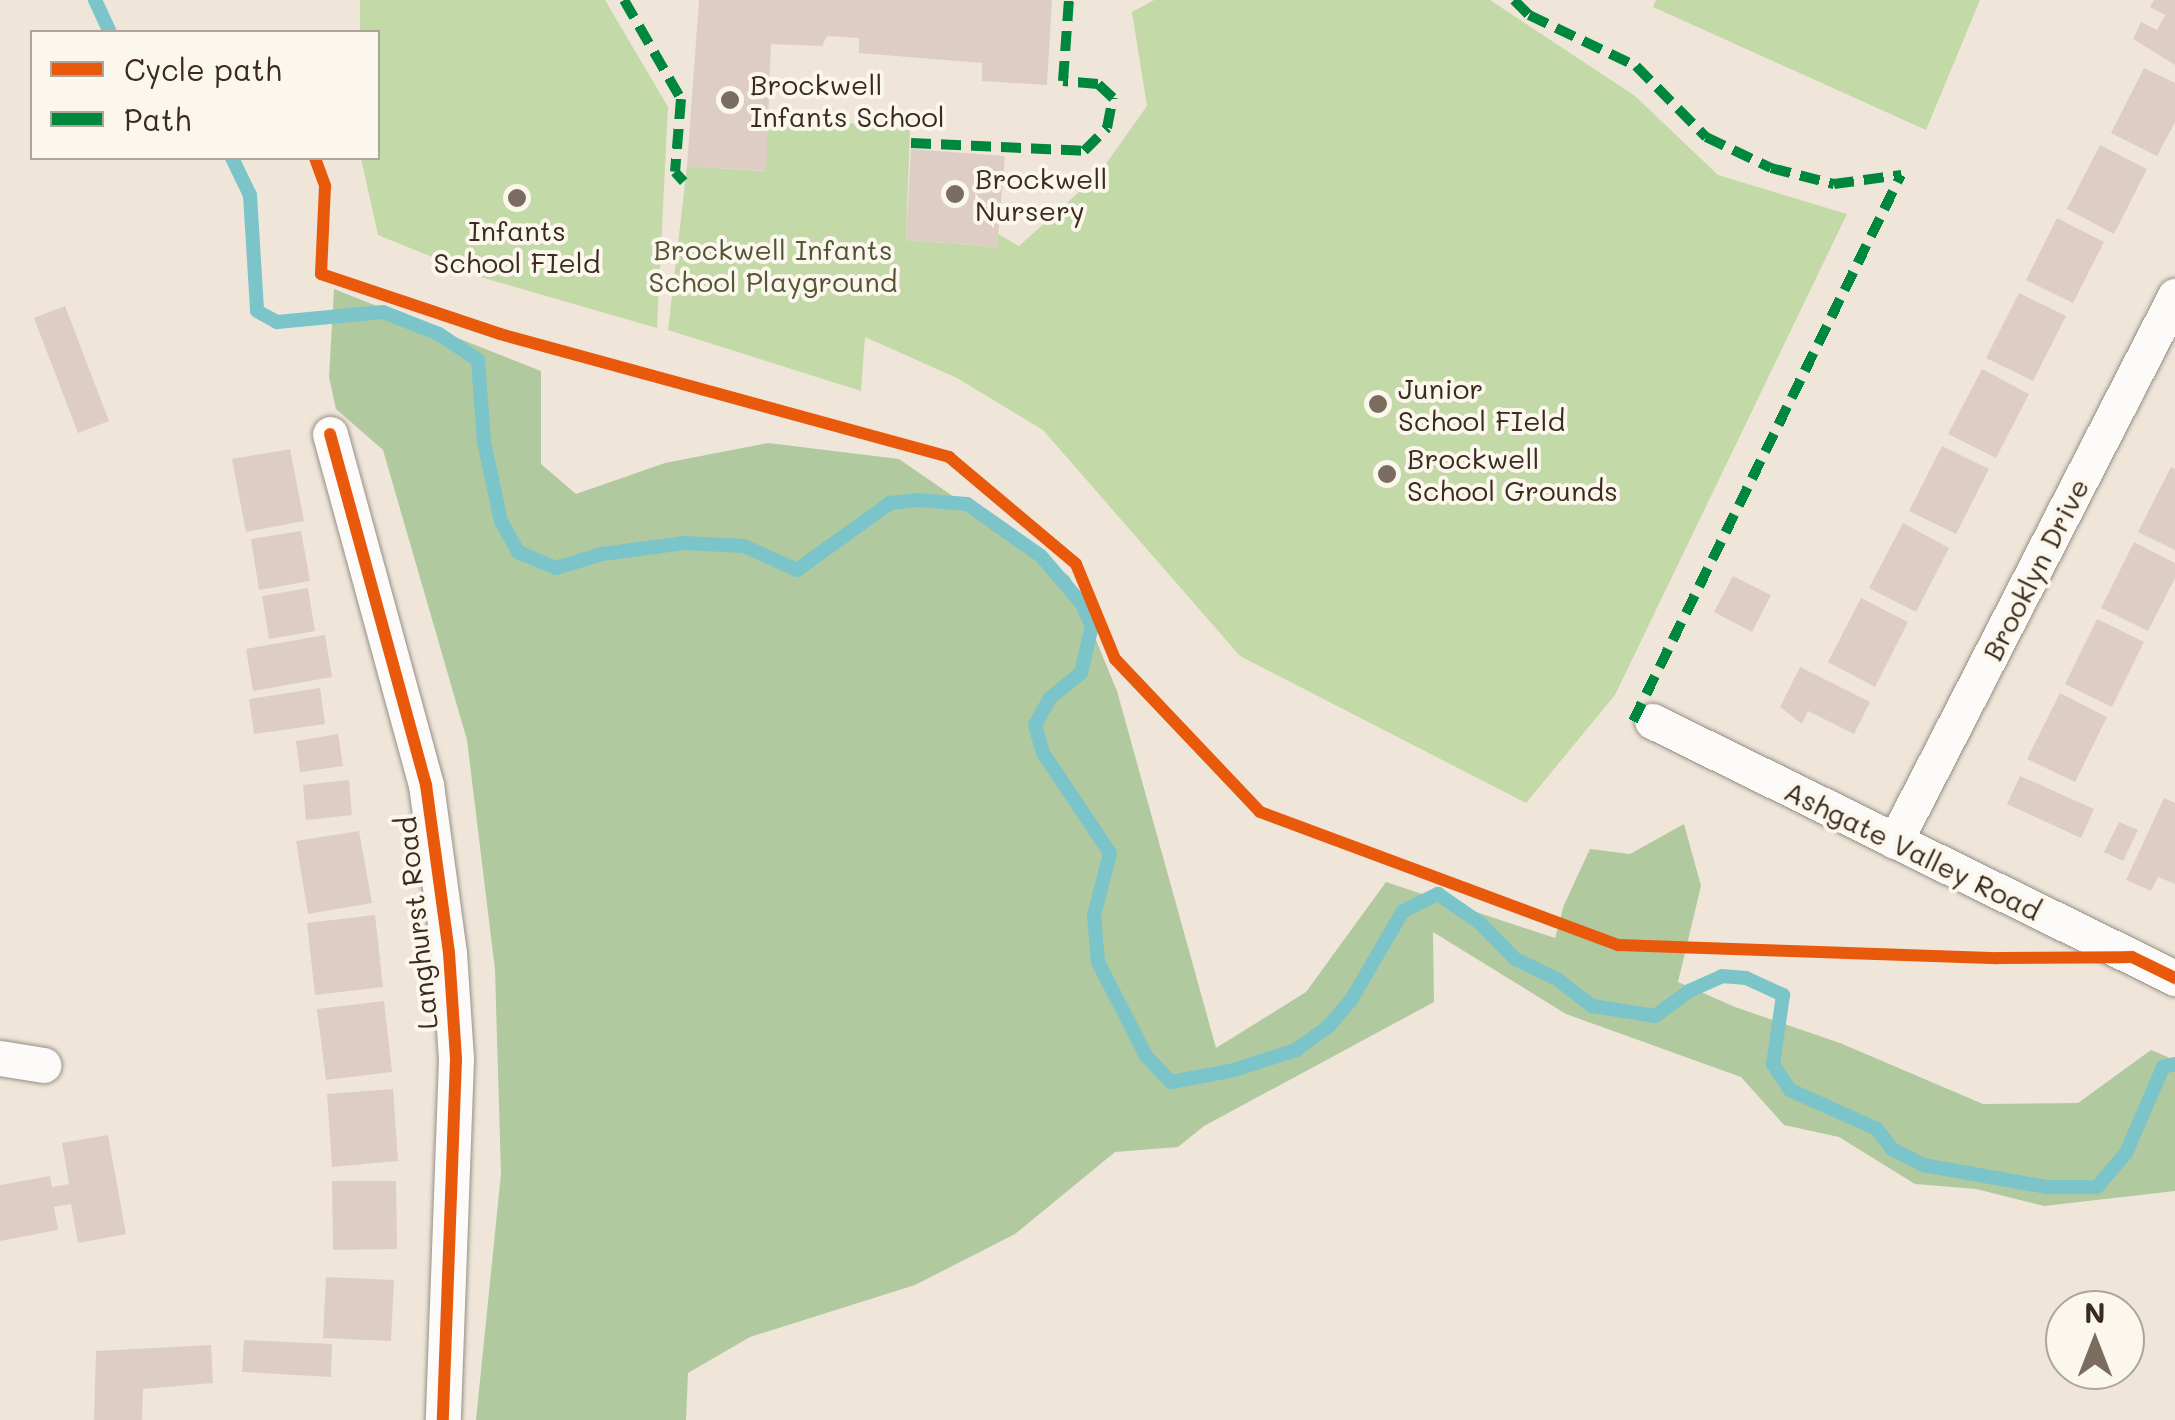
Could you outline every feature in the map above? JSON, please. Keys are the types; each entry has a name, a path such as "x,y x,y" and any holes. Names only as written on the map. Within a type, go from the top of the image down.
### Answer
{"street":[{"name":"Brooklyn Drive","path":"1895,842 2175,296"},
{"name":"Langhurst Road","path":"330,434 426,785 449,953 456,1059 443,1420"},
{"name":"Ashgate Valley Road","path":"1652,721 2175,978"},
{"path":"0,1058 43,1065"}],"green space":[{"name":"Infants School FIeld","path":"360,0 605,0 668,107 657,328 484,278 378,235 361,160 380,160 380,30 360,30"},
{"name":"Junior School FIeld","path":"1154,0 1490,0 1635,96 1718,175 1847,214 1615,695 1526,803 1240,656 1043,430 957,378 865,337 861,391 668,330 687,166 765,171 768,115 910,129 906,240 997,247 998,234 1019,246 1098,175 1147,106 1132,12"},
{"path":"1656,0 1980,0 1926,130 1653,7"},
{"path":"334,289 541,371 541,464 576,494 665,463 768,443 899,459 1070,577 1117,691 1216,1048 1306,992 1386,882 1555,938 1564,905 1590,849 1630,854 1684,824 1701,886 1678,982 1735,1007 1840,1043 1983,1104 2078,1103 2151,1050 2175,1060 2175,1191 2044,1206 1976,1189 1915,1184 1839,1137 1784,1125 1741,1077 1566,1014 1433,932 1434,1002 1204,1126 1178,1147 1115,1152 1015,1234 915,1285 750,1337 688,1373 686,1420 476,1420 501,1174 495,970 467,740 383,450 336,409 329,377"}],"building":[{"name":"Brockwell Infants School","path":"699,0 1052,0 1047,85 982,81 982,63 859,53 859,38 827,36 822,46 771,44 766,171 687,166"},
{"path":"2154,0 2175,0 2175,65 2133,39 2141,22 2157,30 2165,15 2150,7"},
{"path":"2144,68 2175,83 2175,122 2157,156 2111,133"},
{"path":"2100,145 2147,169 2114,234 2067,209"},
{"name":"Brockwell Nursery","path":"911,149 1005,156 997,247 906,240"},
{"path":"2057,218 2104,242 2073,303 2026,280"},
{"path":"2019,293 2066,316 2033,381 1986,358"},
{"path":"65,306 109,421 78,433 34,318"},
{"path":"1982,369 2029,394 1996,458 1948,434"},
{"path":"1942,446 1989,469 1956,534 1909,511"},
{"path":"290,449 304,521 246,532 232,459"},
{"path":"2171,467 2175,469 2175,550 2138,532"},
{"path":"1903,523 1949,548 1916,612 1869,588"},
{"path":"301,531 310,581 259,590 251,539"},
{"path":"2134,542 2175,563 2175,578 2148,631 2101,608"},
{"path":"1733,576 1771,595 1752,632 1714,612"},
{"path":"308,588 315,631 269,639 262,596"},
{"path":"1861,598 1908,622 1875,687 1828,662"},
{"path":"2097,619 2144,642 2112,707 2065,684"},
{"path":"325,635 332,677 253,691 246,649"},
{"path":"1800,667 1870,702 1854,734 1808,711 1802,724 1780,707"},
{"path":"320,688 325,724 254,734 249,699"},
{"path":"2060,693 2107,717 2075,782 2027,759"},
{"path":"338,734 343,766 300,772 296,741"},
{"path":"2020,776 2094,809 2081,838 2007,804"},
{"path":"349,780 352,815 306,820 303,785"},
{"path":"2164,798 2175,803 2175,884 2158,877 2151,891 2126,880"},
{"path":"2119,822 2138,830 2123,861 2104,852"},
{"path":"359,831 372,903 308,914 296,841"},
{"path":"375,915 383,987 315,995 307,923"},
{"path":"384,1001 392,1072 326,1080 317,1009"},
{"path":"393,1089 398,1161 332,1167 327,1094"},
{"path":"108,1135 126,1234 78,1243 71,1204 54,1207 58,1230 0,1241 0,1185 50,1176 52,1187 69,1184 62,1143"},
{"path":"332,1181 396,1181 397,1249 333,1250"},
{"path":"326,1277 394,1280 391,1341 323,1338"},
{"path":"244,1340 332,1344 331,1377 242,1372"},
{"path":"211,1345 213,1383 143,1389 142,1420 94,1420 96,1351"}],"waterway":[{"path":"95,0 109,30"},
{"path":"233,160 250,195 257,311 277,322 383,312 439,334 478,360 484,442 501,521 518,552 556,568 602,554 684,543 744,546 797,570 890,503 917,500 967,504 1041,556 1082,604 1092,626 1081,673 1050,698 1035,725 1043,753 1110,853 1094,916 1098,962 1146,1056 1171,1082 1234,1070 1296,1050 1329,1026 1351,1000 1403,911 1438,894 1480,923 1515,959 1557,979 1592,1006 1655,1016 1689,991 1722,976 1746,978 1783,995 1773,1064 1790,1090 1877,1129 1892,1149 1923,1165 2046,1187 2097,1187 2126,1153 2163,1067 2175,1064"}],"marked path":[{"path":"624,0 681,99 675,172 684,182"},
{"path":"911,143 1084,151 1107,128 1113,98 1098,84 1063,81 1069,0"},
{"path":"1514,0 1529,15 1636,66 1706,137 1771,168 1834,184 1901,175"},
{"path":"1633,721 1901,175"}],"cycle path":[{"path":"316,160 325,186 321,274 500,334 949,457 1076,564 1115,659 1260,812 1618,945 1998,958 2132,957 2175,978"},
{"path":"330,434 426,785 449,953 456,1059 443,1420"}],"place":[{"name":"Brockwell Infants School","path":"730,100"},
{"name":"Brockwell Nursery","path":"955,194"},
{"name":"Infants School FIeld","path":"517,198"},
{"name":"Junior School FIeld","path":"1378,404"},
{"name":"Brockwell School Grounds","path":"1387,474"}],"park label":[{"name":"Brockwell Infants School Playground","path":"773,265"}]}
